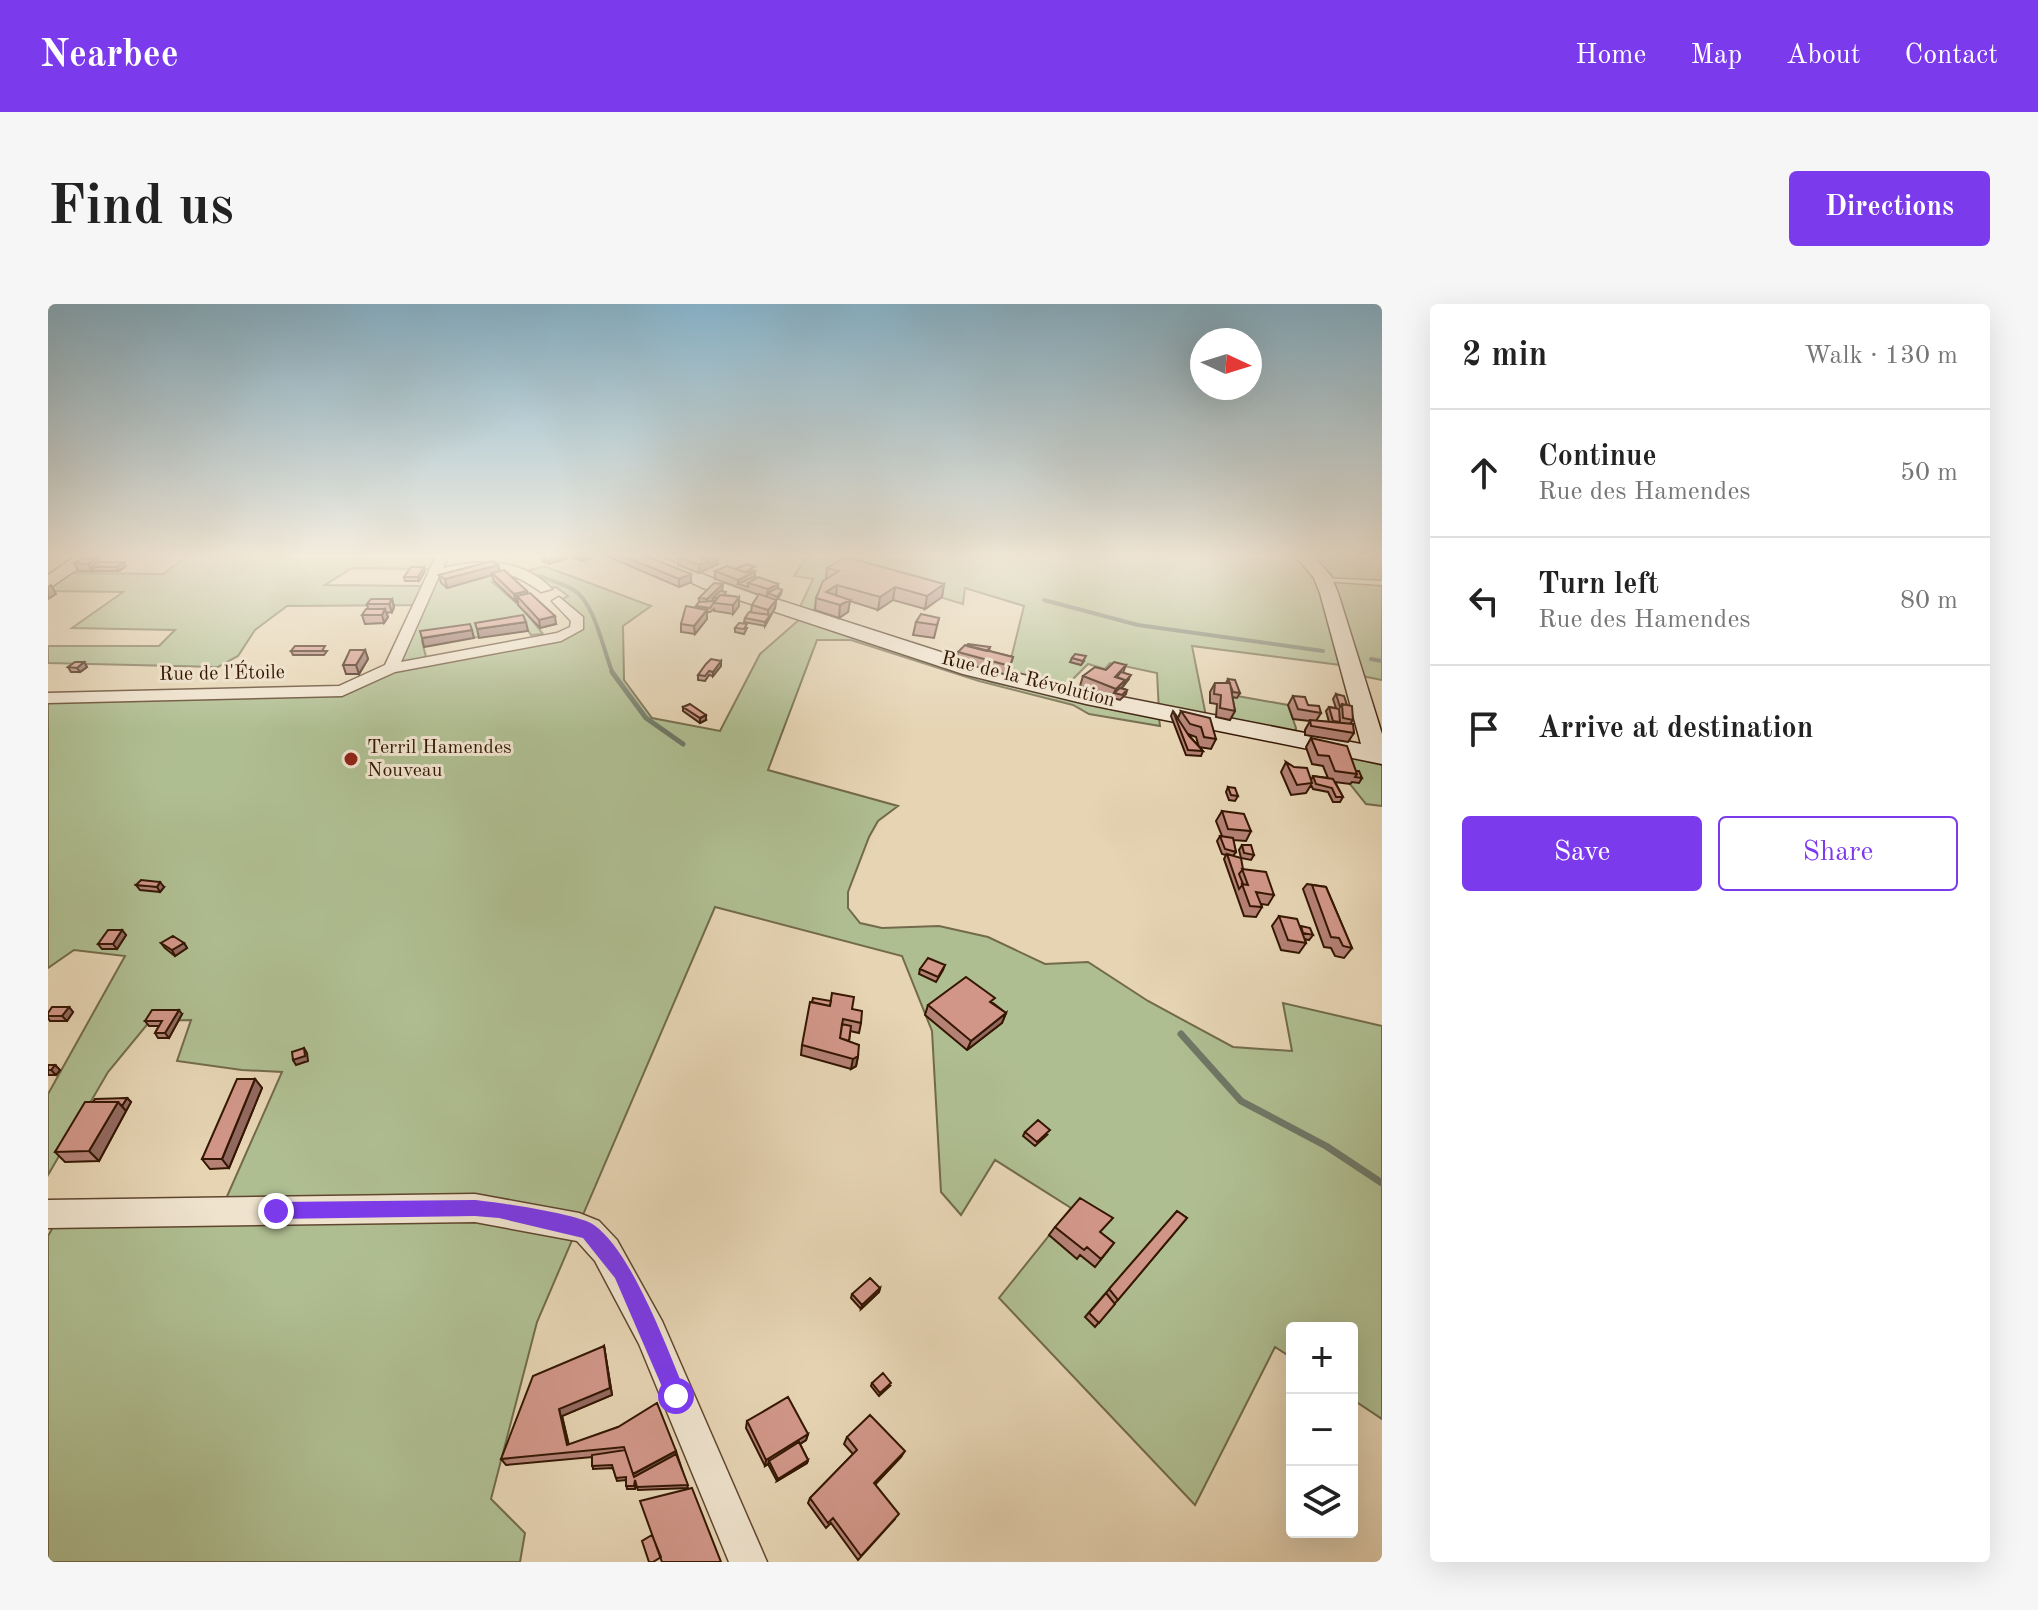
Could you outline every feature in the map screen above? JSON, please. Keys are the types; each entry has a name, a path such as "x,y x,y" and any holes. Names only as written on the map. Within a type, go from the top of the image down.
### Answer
{"street":[{"path":"391,668 416,613"},
{"name":"Rue de l'Étoile","path":"48,698 342,691 391,668 561,637 576,629 578,620 571,613"},
{"name":"Rue de la Révolution","path":"798,613 971,669 1086,697 1379,755"},
{"path":"1334,613 1379,755"},
{"path":"48,1214 499,1210 588,1231 622,1272 748,1562"}],"green space":[{"path":"94,613 278,613 255,630 238,656 218,667 48,663 48,646 159,646 175,630 72,628"},
{"path":"416,613 526,613 543,634 531,635 524,624 479,637 422,641 427,661 561,637 582,617 577,613 642,613 623,626 624,680 652,718 720,731 760,654 800,619 992,682 1159,718 1160,726 1089,714 1073,705 979,681 851,640 817,640 768,770 898,806 878,821 848,892 848,908 860,923 882,928 939,926 988,937 1045,964 1088,962 1148,1001 1233,1047 1292,1051 1283,1003 1382,1026 1382,1419 1358,1403 1358,1322 1286,1322 1286,1354 1275,1347 1195,1505 999,1298 1071,1208 995,1160 961,1215 941,1192 932,1031 902,956 715,907 537,1322 491,1499 525,1533 520,1562 48,1562 48,1236 61,1213 225,1201 282,1072 177,1061 191,1020 150,1021 108,1072 48,1175 48,1094 125,956 74,950 48,968 48,695 334,689 391,668"},
{"path":"1022,613 1382,613 1382,680 1362,676 1348,666 1192,646 1207,721 1159,712 1157,673 1110,663 1105,669 1088,664 1061,691 1007,675"},
{"path":"1226,694 1288,705 1296,728 1295,738 1231,726"},
{"path":"1341,755 1382,765 1382,806 1366,804 1350,784"}],"building":[{"path":"364,613 383,613 382,615 362,615"},
{"path":"532,613 551,613 555,616 539,620"},
{"path":"684,613 705,613 694,626 681,624"},
{"path":"749,613 770,615 765,622 745,618"},
{"path":"921,614 939,618 937,625 916,622"},
{"path":"523,615 526,622 477,629 475,623"},
{"path":"739,623 747,624 744,629 735,628"},
{"path":"470,624 472,630 422,638 420,631"},
{"path":"968,644 990,647 987,651"},
{"path":"965,645 1013,657 1010,666 958,652"},
{"path":"295,646 325,646 322,651 291,651"},
{"path":"350,650 365,650 356,665 343,665"},
{"path":"1075,654 1086,656 1083,661 1072,658"},
{"path":"711,659 721,661 713,672 698,675 706,664"},
{"path":"75,662 84,662 77,668 68,667"},
{"path":"1114,662 1126,665 1115,677 1125,680 1116,689 1083,676 1095,667 1106,670"},
{"path":"1121,672 1131,675 1123,684 1125,680 1117,677"},
{"path":"1228,679 1235,680 1240,693 1233,692"},
{"path":"1215,683 1230,683 1235,711 1220,708 1221,695 1214,694"},
{"path":"1120,688 1127,690 1122,695 1114,693"},
{"path":"1336,694 1344,696 1347,705 1340,707"},
{"path":"1293,696 1305,697 1308,705 1319,706 1321,713 1298,709"},
{"path":"690,704 706,715 700,718 683,707"},
{"path":"1342,704 1352,706 1353,720 1343,718"},
{"path":"1329,707 1339,709 1340,722 1333,721"},
{"path":"1173,711 1189,736 1203,751 1188,750"},
{"path":"1181,711 1210,718 1216,739 1204,737 1201,727 1190,724"},
{"path":"1310,720 1353,724 1354,733 1311,726"},
{"path":"1311,738 1347,746 1357,774 1335,771 1329,756 1318,755"},
{"path":"1286,762 1294,767 1307,768 1312,783 1297,785"},
{"path":"1313,776 1333,779 1343,797 1336,797 1332,788 1316,784"},
{"path":"1228,787 1235,788 1238,796 1231,795"},
{"path":"1222,811 1244,814 1251,831 1228,829"},
{"path":"1220,836 1233,838 1236,852 1225,849"},
{"path":"1242,845 1251,845 1254,855 1244,853"},
{"path":"1227,854 1241,858 1243,869 1239,874 1243,884 1239,889"},
{"path":"1242,869 1266,872 1274,895 1256,892 1262,907 1250,906 1242,884 1248,885"},
{"path":"141,880 160,882 157,887 136,885"},
{"path":"1312,885 1326,887 1352,948 1343,946 1339,938 1331,937"},
{"path":"1279,916 1297,919 1306,943 1288,940"},
{"path":"1301,926 1310,928 1313,935 1303,933"},
{"path":"108,930 122,930 113,944 98,944"},
{"path":"173,936 184,943 172,950 161,943"},
{"path":"928,958 945,965 938,977 920,969"},
{"path":"966,977 995,998 990,1002 1006,1013 971,1041 928,1005"},
{"path":"832,993 854,997 852,1009 862,1011 861,1023 843,1019 840,1038 859,1045 858,1056 853,1059 802,1045 810,1002 830,1006"},
{"path":"813,998 831,1001 830,1006 812,1002"},
{"path":"52,1007 69,1007 62,1016 48,1016"},
{"path":"152,1010 179,1010 165,1033 155,1033 162,1021 145,1021"},
{"path":"842,1024 851,1026 849,1041 840,1038"},
{"path":"304,1048 305,1056 293,1060 292,1052"},
{"path":"237,1079 255,1079 222,1159 202,1159"},
{"path":"127,1098 122,1106 118,1102 93,1102 95,1099"},
{"path":"85,1102 118,1102 89,1151 55,1152"},
{"path":"1038,1120 1050,1130 1037,1142 1025,1132"},
{"path":"1080,1198 1113,1218 1100,1232 1114,1243 1101,1259 1055,1227"},
{"path":"1177,1211 1187,1218 1118,1300 1109,1289"},
{"path":"870,1278 880,1288 862,1305 852,1294"},
{"path":"1106,1293 1115,1304 1099,1323 1089,1313"},
{"path":"604,1346 610,1388 559,1409 567,1445 618,1427 657,1403 676,1451 633,1474 624,1447 501,1459 533,1376"},
{"path":"883,1373 891,1383 880,1393 872,1383"},
{"path":"788,1397 808,1434 766,1460 747,1421"},
{"path":"870,1415 905,1451 874,1483 899,1514 861,1556 833,1518 828,1523 810,1498 857,1450 847,1437"},
{"path":"799,1442 808,1460 778,1479 769,1461"},
{"path":"625,1450 634,1477 676,1454 688,1485 637,1487 635,1480 634,1486 626,1486 626,1477 616,1478 612,1465 592,1466 592,1455"},
{"path":"692,1488 721,1562 662,1562 640,1501"},
{"path":"652,1535 661,1557 649,1562 642,1541"}],"waterway":[{"path":"591,613 613,673"},
{"path":"1092,613 1138,625 1323,651"},
{"path":"1371,659 1382,661"},
{"path":"613,673 646,718 683,744"},
{"path":"1181,1034 1241,1101 1326,1146 1382,1183"}],"place":[{"name":"Terril Hamendes Nouveau","path":"351,759"}],"route":[{"path":"276,1211 475,1208 499,1210 588,1231 622,1272 676,1396"}]}
